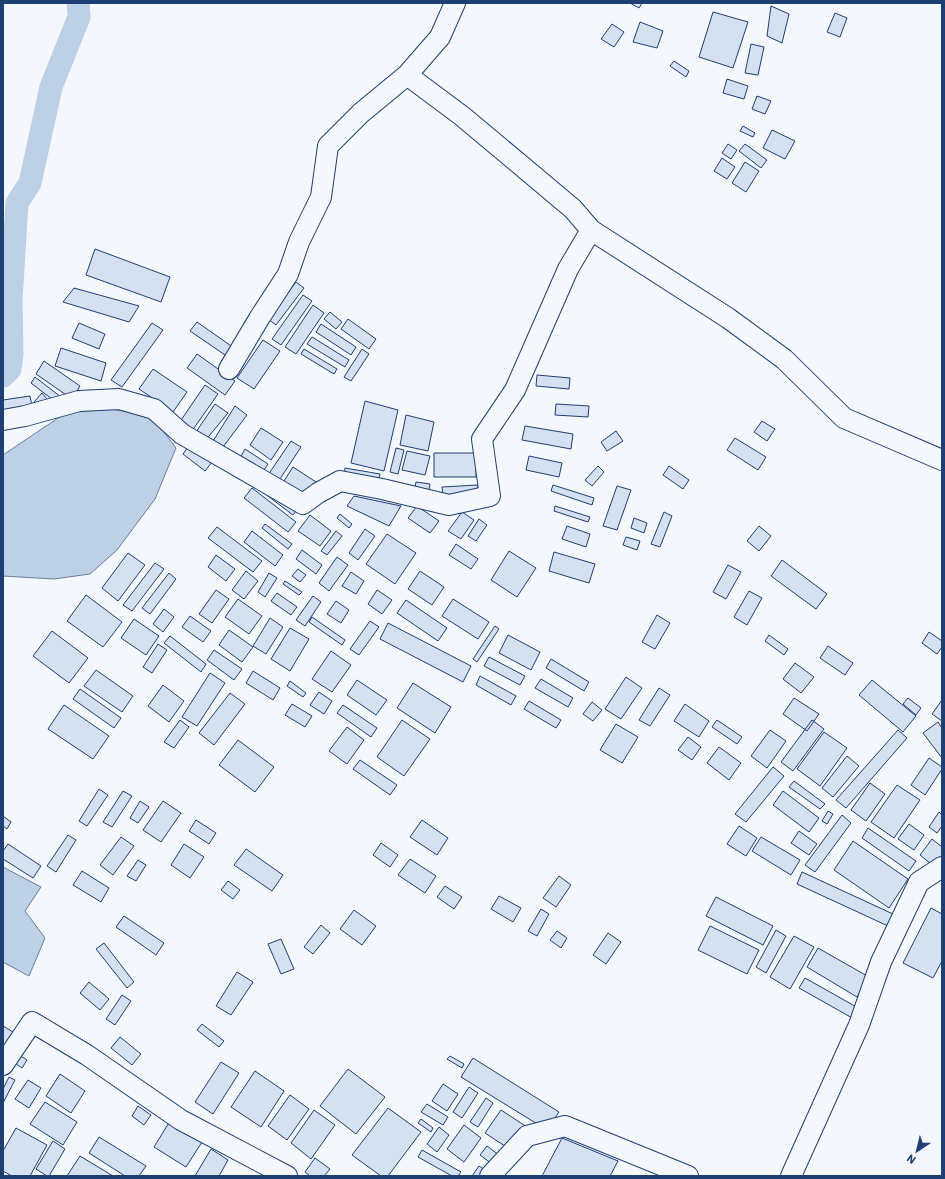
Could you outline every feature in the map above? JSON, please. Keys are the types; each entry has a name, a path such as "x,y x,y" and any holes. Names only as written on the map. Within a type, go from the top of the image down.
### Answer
{"street":[{"path":"229,369 288,274 299,242 321,197 328,146 361,113 406,75 440,37 454,3"},
{"path":"406,75 462,116 517,162 573,210 591,230 728,318 784,359 844,418 942,460"},
{"path":"3,420 25,416 79,401 119,399 154,409 182,434 304,504 318,493 340,482 382,489 449,505 490,496 482,438 514,390 568,269 591,230"},
{"path":"791,1176 859,1025 881,962 919,882 942,867"},
{"path":"3,1065 32,1022 87,1055 181,1120 287,1176"},
{"path":"490,1176 527,1136 565,1126 688,1176"}],"water":[{"path":"110,409 151,415 176,448 155,499 117,550 90,574 54,579 3,576 3,455 67,412"},
{"path":"3,867 41,887 25,911 45,938 29,976 3,962"}],"building":[{"path":"630,3 642,3 639,8"},
{"path":"771,6 789,14 782,43 767,36"},
{"path":"713,12 748,22 733,68 699,57"},
{"path":"835,13 847,18 840,37 827,32"},
{"path":"640,22 663,31 657,48 633,42"},
{"path":"612,24 624,32 614,47 601,39"},
{"path":"751,44 764,47 758,75 745,73"},
{"path":"674,61 689,71 686,77 670,66"},
{"path":"727,79 748,86 744,99 723,93"},
{"path":"757,96 771,101 765,114 752,109"},
{"path":"743,126 755,133 753,137 740,131"},
{"path":"772,130 795,141 785,159 763,148"},
{"path":"728,144 737,150 731,159 722,153"},
{"path":"745,144 767,160 761,168 739,151"},
{"path":"722,158 735,167 727,179 714,171"},
{"path":"745,162 759,171 746,192 732,183"},
{"path":"95,249 170,277 161,302 86,275"},
{"path":"296,282 304,288 276,325 268,319"},
{"path":"74,288 139,306 129,322 63,302"},
{"path":"303,295 312,301 281,345 272,339"},
{"path":"313,305 324,313 296,354 285,347"},
{"path":"330,312 342,322 336,329 324,319"},
{"path":"348,319 376,339 369,349 341,329"},
{"path":"197,322 234,348 228,357 190,331"},
{"path":"79,323 105,334 99,349 72,338"},
{"path":"152,323 163,330 122,387 111,380"},
{"path":"321,324 356,347 351,355 316,332"},
{"path":"312,337 349,360 345,367 307,344"},
{"path":"263,340 280,351 254,389 237,378"},
{"path":"61,348 106,363 101,381 55,366"},
{"path":"304,349 337,369 334,374 301,354"},
{"path":"362,349 369,354 351,381 344,377"},
{"path":"197,354 235,381 225,395 187,368"},
{"path":"44,361 80,386 72,399 36,374"},
{"path":"153,369 187,392 173,412 139,389"},
{"path":"537,375 570,378 569,389 536,386"},
{"path":"35,377 61,397 57,403 31,383"},
{"path":"205,385 218,394 189,435 177,426"},
{"path":"42,393 47,399 39,407 34,402"},
{"path":"30,396 32,406 3,411 3,400"},
{"path":"365,401 398,410 384,471 351,463"},
{"path":"215,404 228,413 205,441 196,432"},
{"path":"556,404 589,406 588,417 555,415"},
{"path":"235,406 247,415 223,447 213,441"},
{"path":"406,415 434,422 428,451 400,445"},
{"path":"762,421 775,429 767,441 754,432"},
{"path":"525,426 573,434 571,449 522,440"},
{"path":"261,428 283,442 271,460 250,445"},
{"path":"616,431 623,441 607,451 601,442"},
{"path":"735,438 766,457 758,470 727,450"},
{"path":"291,441 301,447 278,482 268,475"},
{"path":"190,444 213,461 205,471 183,454"},
{"path":"396,448 404,450 398,474 390,472"},
{"path":"245,449 268,464 262,473 240,458"},
{"path":"407,451 430,456 425,475 402,470"},
{"path":"434,453 476,453 476,477 434,477"},
{"path":"529,456 562,463 559,477 526,470"},
{"path":"598,466 604,472 592,486 585,480"},
{"path":"669,466 689,480 683,489 663,475"},
{"path":"293,467 316,482 305,499 282,484"},
{"path":"345,468 380,474 378,482 344,477"},
{"path":"416,482 430,484 428,496 414,493"},
{"path":"252,484 296,511 293,515"},
{"path":"478,485 478,494 443,496 442,487"},
{"path":"553,485 594,498 592,505 551,491"},
{"path":"617,486 631,490 617,530 603,526"},
{"path":"252,488 296,522 288,532 244,498"},
{"path":"354,496 401,506 389,526 347,506"},
{"path":"417,506 439,521 430,533 408,518"},
{"path":"555,506 590,517 588,522 554,511"},
{"path":"462,512 474,520 461,539 448,531"},
{"path":"664,512 672,516 660,547 651,544"},
{"path":"340,514 352,524 349,528 337,518"},
{"path":"310,515 331,531 320,546 298,531"},
{"path":"634,518 647,523 644,533 631,528"},
{"path":"479,519 487,525 476,541 468,536"},
{"path":"265,524 292,544 288,549 262,528"},
{"path":"567,526 590,534 586,547 562,539"},
{"path":"759,526 771,536 759,551 747,541"},
{"path":"217,527 262,561 253,572 208,538"},
{"path":"365,529 375,536 358,560 349,553"},
{"path":"252,531 283,555 275,566 244,542"},
{"path":"336,531 342,536 327,555 321,551"},
{"path":"387,534 416,553 395,584 366,564"},
{"path":"626,537 640,541 637,550 623,545"},
{"path":"456,544 478,559 471,569 449,555"},
{"path":"302,550 322,565 316,574 296,559"},
{"path":"509,551 536,568 517,597 491,580"},
{"path":"554,552 595,564 589,583 549,571"},
{"path":"128,553 145,565 118,601 102,588"},
{"path":"216,555 235,569 226,581 208,567"},
{"path":"337,557 348,565 329,591 319,583"},
{"path":"782,560 827,594 816,609 771,576"},
{"path":"155,563 164,569 132,611 123,605"},
{"path":"728,565 741,572 726,599 713,592"},
{"path":"298,569 306,575 300,582 292,576"},
{"path":"246,571 258,581 244,599 232,590"},
{"path":"420,571 444,587 432,605 408,589"},
{"path":"351,572 364,581 356,594 342,586"},
{"path":"169,573 176,579 150,614 142,608"},
{"path":"269,573 277,578 265,597 258,592"},
{"path":"285,581 302,592 299,595 283,584"},
{"path":"216,590 229,599 212,623 199,614"},
{"path":"377,590 392,600 382,614 368,604"},
{"path":"749,591 762,598 747,625 734,617"},
{"path":"277,593 297,607 291,615 271,601"},
{"path":"86,595 122,622 103,647 67,621"},
{"path":"313,596 321,602 305,626 296,620"},
{"path":"238,599 262,616 249,634 225,617"},
{"path":"453,599 489,622 478,639 442,616"},
{"path":"406,600 447,628 438,641 397,613"},
{"path":"336,601 349,610 341,623 327,614"},
{"path":"164,609 174,617 163,632 153,624"},
{"path":"657,615 670,623 655,649 642,642"},
{"path":"190,616 211,631 203,642 182,627"},
{"path":"312,617 345,640 342,645 309,622"},
{"path":"270,618 283,627 266,654 253,646"},
{"path":"134,619 159,636 146,655 121,638"},
{"path":"370,621 379,627 359,655 350,649"},
{"path":"388,623 471,666 463,682 380,639"},
{"path":"495,626 499,629 477,662 473,659"},
{"path":"290,628 309,639 290,671 271,659"},
{"path":"229,630 253,647 242,662 219,645"},
{"path":"52,631 88,658 69,683 33,656"},
{"path":"929,632 942,641 942,647 937,654 922,643"},
{"path":"508,635 540,652 531,670 499,653"},
{"path":"769,635 788,649 784,655 765,641"},
{"path":"170,636 206,664 201,672 164,643"},
{"path":"158,644 167,650 152,673 143,667"},
{"path":"828,646 853,663 845,675 820,658"},
{"path":"214,650 242,669 234,680 207,660"},
{"path":"331,651 351,665 332,692 312,679"},
{"path":"489,657 525,676 520,685 484,666"},
{"path":"551,659 589,682 584,691 546,668"},
{"path":"795,663 814,677 801,693 783,679"},
{"path":"96,670 133,696 122,712 84,686"},
{"path":"253,671 280,688 273,700 246,683"},
{"path":"210,673 225,683 197,726 182,717"},
{"path":"480,676 516,696 511,705 476,685"},
{"path":"626,677 642,688 621,719 605,709"},
{"path":"541,679 573,698 568,707 535,688"},
{"path":"357,680 387,700 376,715 347,695"},
{"path":"872,680 916,716 903,732 859,695"},
{"path":"290,681 306,693 303,697 287,686"},
{"path":"413,683 451,707 435,733 397,708"},
{"path":"163,685 184,701 169,722 148,706"},
{"path":"659,688 670,695 650,726 639,720"},
{"path":"80,689 121,718 114,728 73,699"},
{"path":"319,692 332,701 324,714 310,705"},
{"path":"230,693 245,704 214,745 199,733"},
{"path":"794,698 819,714 807,731 783,714"},
{"path":"908,698 921,708 916,715 903,704"},
{"path":"942,700 942,721 932,714"},
{"path":"529,701 561,720 556,728 524,709"},
{"path":"592,702 602,710 593,721 583,714"},
{"path":"292,704 312,716 305,727 285,715"},
{"path":"685,704 709,721 699,737 674,721"},
{"path":"64,705 109,736 93,759 48,729"},
{"path":"343,705 377,728 371,737 337,713"},
{"path":"180,720 189,727 174,748 164,742"},
{"path":"402,720 430,739 404,776 377,757"},
{"path":"717,720 742,737 737,744 712,727"},
{"path":"812,720 824,729 793,771 781,762"},
{"path":"938,722 942,728 942,758 923,733"},
{"path":"616,724 638,737 622,763 600,750"},
{"path":"347,727 364,740 347,764 329,751"},
{"path":"770,730 786,741 767,768 751,756"},
{"path":"898,730 907,738 846,808 836,800"},
{"path":"824,732 847,748 820,786 797,769"},
{"path":"688,737 701,747 692,760 678,750"},
{"path":"238,740 274,767 255,792 219,765"},
{"path":"719,747 741,763 729,780 707,763"},
{"path":"847,756 859,766 833,797 822,788"},
{"path":"929,758 942,767 942,769 925,795 911,785"},
{"path":"360,760 397,785 390,795 353,769"},
{"path":"773,767 784,776 746,822 735,814"},
{"path":"794,781 825,804 820,809 789,787"},
{"path":"870,783 885,794 866,821 851,810"},
{"path":"897,785 920,800 894,838 871,822"},
{"path":"99,789 108,795 87,826 79,821"},
{"path":"123,791 132,796 112,827 103,822"},
{"path":"783,791 819,818 809,832 773,805"},
{"path":"140,801 149,807 138,823 130,818"},
{"path":"163,801 181,813 161,842 143,830"},
{"path":"828,811 833,814 827,824 822,821"},
{"path":"939,812 942,815 942,826 937,833 929,827"},
{"path":"842,815 851,823 815,872 805,865"},
{"path":"3,816 11,822 7,829 3,826"},
{"path":"196,820 216,833 209,844 189,831"},
{"path":"422,820 448,838 437,855 410,837"},
{"path":"909,824 924,835 914,850 898,839"},
{"path":"739,826 757,838 746,856 727,844"},
{"path":"868,828 916,861 909,871 862,838"},
{"path":"799,831 817,844 809,855 791,843"},
{"path":"68,835 76,840 56,872 47,866"},
{"path":"121,837 134,846 113,875 100,865"},
{"path":"761,837 800,860 791,875 752,851"},
{"path":"932,839 942,847 942,860 936,868 920,855"},
{"path":"853,841 908,879 889,908 834,870"},
{"path":"381,843 398,855 390,867 373,855"},
{"path":"8,844 41,866 33,878 3,859 3,851"},
{"path":"184,844 204,857 190,878 171,865"},
{"path":"246,849 283,875 272,891 234,865"},
{"path":"410,859 436,876 425,893 398,875"},
{"path":"138,860 146,865 136,881 127,876"},
{"path":"82,871 109,888 101,902 73,885"},
{"path":"802,872 893,914 888,926 797,884"},
{"path":"559,876 571,885 556,907 543,898"},
{"path":"228,881 240,890 233,899 221,890"},
{"path":"445,886 462,897 454,909 437,897"},
{"path":"499,896 521,908 513,922 491,909"},
{"path":"716,897 773,926 763,945 706,916"},
{"path":"931,908 942,914 942,961 933,978 903,963"},
{"path":"541,909 549,914 537,936 528,931"},
{"path":"354,910 376,926 362,945 340,929"},
{"path":"124,916 164,943 156,955 116,927"},
{"path":"321,925 330,933 313,954 304,947"},
{"path":"710,926 759,950 747,974 698,950"},
{"path":"776,930 786,936 766,973 756,967"},
{"path":"557,931 567,938 561,948 550,940"},
{"path":"608,933 621,942 606,964 593,955"},
{"path":"794,936 814,947 790,989 770,977"},
{"path":"281,939 294,969 281,974 268,944"},
{"path":"104,943 134,982 127,988 96,949"},
{"path":"818,948 869,977 857,997 807,967"},
{"path":"237,972 253,982 231,1015 216,1006"},
{"path":"805,978 860,1009 854,1019 799,988"},
{"path":"89,982 109,999 100,1010 80,993"},
{"path":"122,995 131,1001 115,1025 106,1019"},
{"path":"202,1024 224,1041 219,1047 197,1030"},
{"path":"3,1026 13,1032 3,1050"},
{"path":"120,1037 141,1054 132,1065 111,1048"},
{"path":"15,1052 27,1060 22,1068 10,1060"},
{"path":"450,1056 464,1064 462,1068 447,1059"},
{"path":"473,1058 559,1112 547,1130 461,1077"},
{"path":"221,1062 239,1073 213,1114 195,1102"},
{"path":"348,1069 385,1097 356,1134 320,1106"},
{"path":"255,1071 284,1091 261,1127 231,1107"},
{"path":"60,1074 85,1091 71,1113 46,1096"},
{"path":"9,1077 15,1080 3,1103 3,1089"},
{"path":"28,1080 41,1088 29,1108 15,1099"},
{"path":"443,1084 458,1094 447,1111 432,1101"},
{"path":"469,1087 478,1093 462,1118 453,1112"},
{"path":"290,1095 309,1109 287,1140 268,1126"},
{"path":"486,1098 493,1103 478,1127 470,1122"},
{"path":"45,1102 77,1122 63,1145 30,1124"},
{"path":"427,1104 448,1117 443,1125 421,1112"},
{"path":"138,1106 151,1115 144,1125 132,1116"},
{"path":"388,1108 421,1132 388,1176 381,1176 352,1155"},
{"path":"314,1110 335,1125 311,1159 291,1143"},
{"path":"501,1110 527,1127 511,1150 485,1133"},
{"path":"421,1119 433,1128 431,1132 418,1123"},
{"path":"170,1121 202,1142 186,1167 154,1147"},
{"path":"464,1125 481,1138 464,1162 447,1149"},
{"path":"439,1127 449,1135 437,1152 427,1144"},
{"path":"16,1128 47,1145 30,1176 12,1176 3,1171 3,1151"},
{"path":"99,1137 146,1166 139,1176 125,1176 89,1153"},
{"path":"562,1138 618,1161 610,1176 542,1176"},
{"path":"53,1141 65,1149 49,1176 47,1176 36,1169"},
{"path":"487,1146 499,1155 492,1164 480,1155"},
{"path":"211,1149 228,1160 219,1176 195,1176"},
{"path":"422,1150 461,1172 458,1176 452,1176 418,1157"},
{"path":"80,1156 113,1176 67,1176"},
{"path":"315,1158 330,1169 324,1176 310,1176 305,1172"},
{"path":"479,1166 485,1170 481,1176 472,1176"}],"waterway":[{"path":"3,376 10,369 12,354 11,301 17,203 30,183 51,87 79,17 78,3"}]}
